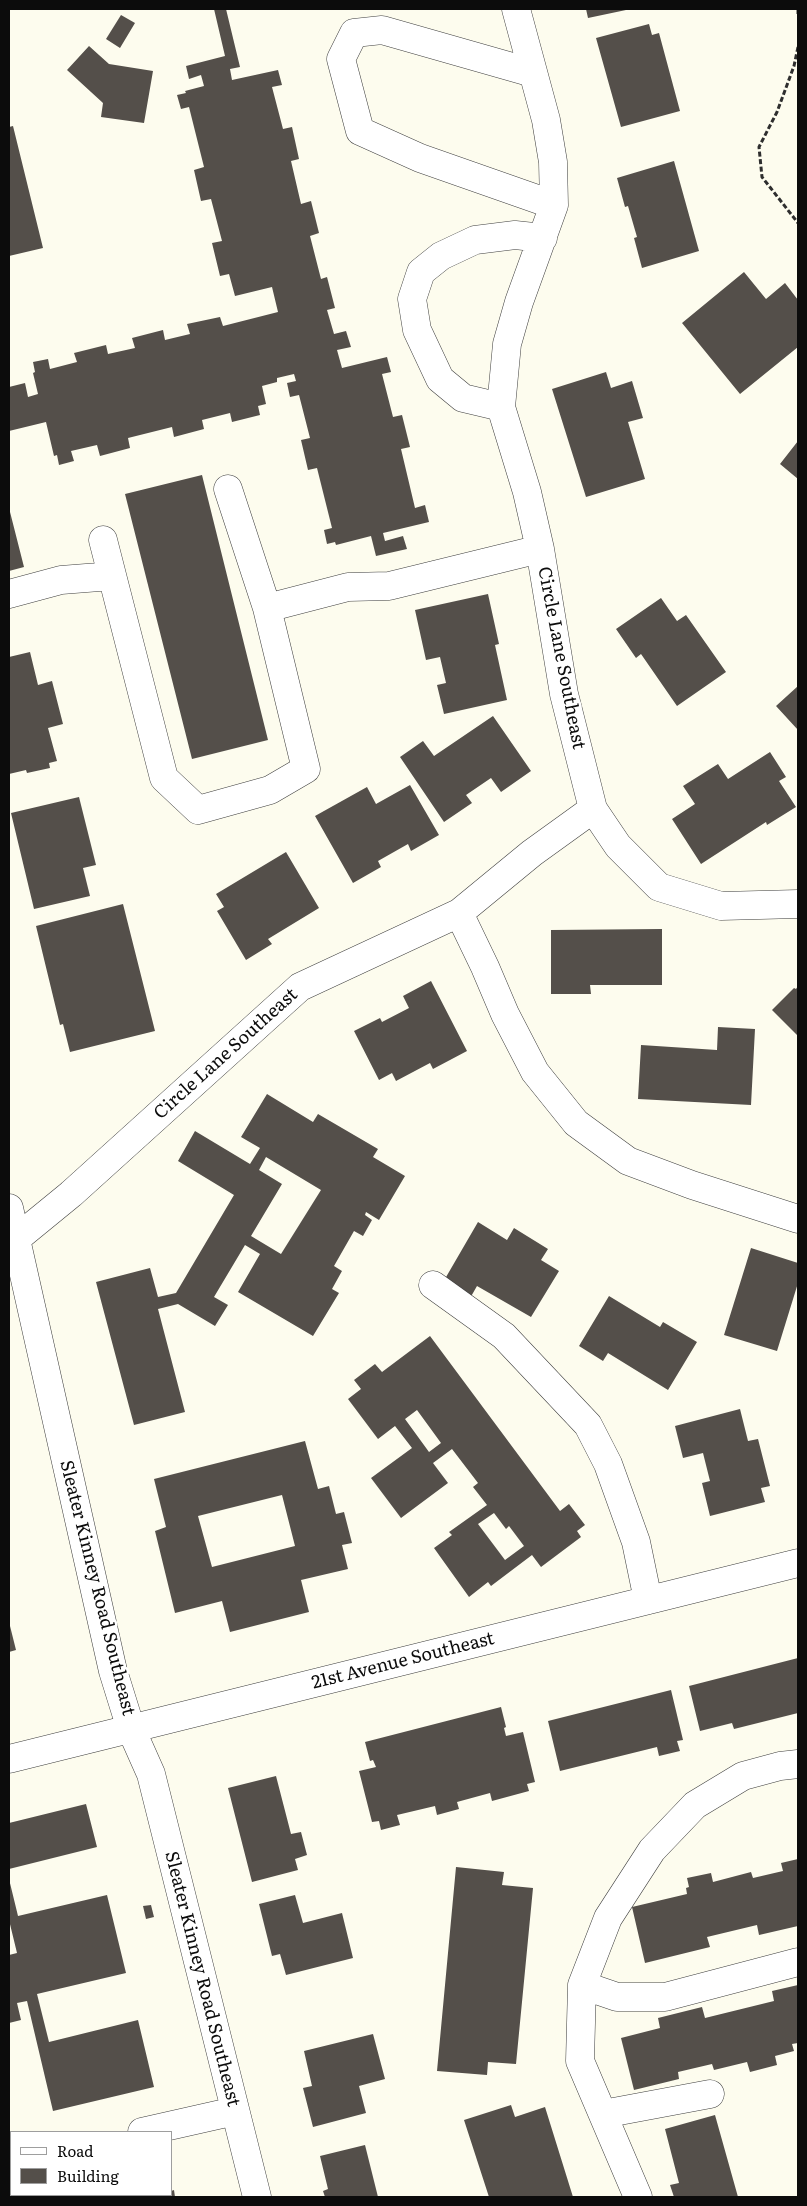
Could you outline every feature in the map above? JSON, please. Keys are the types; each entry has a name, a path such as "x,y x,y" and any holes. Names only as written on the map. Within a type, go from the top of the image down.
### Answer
{"street":[{"name":"Circle Lane Southeast","path":"16,1239 71,1194 300,986 459,913 532,853 594,809 564,694 540,549 528,492 501,407 507,344 519,302 554,205 553,162 546,120 516,9"},
{"path":"533,73 382,30 354,33 341,59 360,131 420,158 554,205"},
{"path":"501,407 463,398 440,379 417,330 412,299 421,272 441,256 474,240 515,235 543,238"},
{"path":"102,540 164,778 198,810 270,790 306,769 267,608 228,489"},
{"path":"267,608 348,587 389,586 540,549"},
{"path":"9,594 61,580 112,576"},
{"path":"594,809 618,846 659,887 721,906 798,904"},
{"path":"459,913 505,1014 536,1072 576,1123 628,1161 692,1185 798,1219"},
{"name":"Sleater Kinney Road Southeast","path":"9,1208 113,1672 131,1729 151,1774 257,2197"},
{"path":"432,1285 504,1336 588,1425 608,1464 636,1542 648,1600"},
{"name":"21st Avenue Southeast","path":"9,1759 798,1563"},
{"path":"638,2197 580,2061 582,1985 608,1918 652,1850 695,1805 743,1776 780,1766 798,1764"},
{"path":"582,1985 617,1997 665,1997 798,1962"},
{"path":"603,2114 710,2094"},
{"path":"146,2131 235,2111"}],"path":[{"path":"798,9 798,14"},
{"path":"798,47 794,66 777,112 759,147 762,177 798,223"}],"building":[{"path":"214,9 226,9 240,67 230,69 232,80 278,70 282,85 272,87 283,129 292,127 299,159 291,161 301,204 311,201 319,233 310,236 321,279 327,277 335,308 327,310 334,334 346,331 351,347 337,350 342,368 387,357 391,372 382,374 393,417 402,415 410,447 401,449 415,508 425,505 429,522 383,533 385,541 403,536 407,549 376,556 371,536 336,545 335,542 327,544 324,530 332,528 317,468 308,470 301,440 310,438 299,395 290,397 287,383 296,381 294,374 277,378 277,382 262,386 266,404 258,406 260,415 232,422 230,413 202,420 204,429 174,437 172,427 128,438 130,448 100,456 97,445 71,451 74,461 59,465 57,455 54,456 46,422 9,431 9,387 25,383 28,397 38,394 33,373 35,372 33,362 48,359 50,369 77,362 74,353 106,345 108,354 135,348 132,338 163,330 165,340 190,334 187,324 220,317 223,326 278,312 272,287 235,296 229,274 220,276 212,243 222,241 211,199 201,201 194,170 204,167 189,107 181,109 177,95 204,86 201,75 189,79 186,66 225,56"},
{"path":"586,9 626,9 626,10 588,18"},
{"path":"121,15 135,23 120,48 106,39"},
{"path":"649,24 652,35 659,33 680,111 621,127 596,38"},
{"path":"89,46 109,64 153,71 144,123 101,117 103,103 67,70"},
{"path":"13,126 43,248 9,256 9,127"},
{"path":"674,161 699,251 642,268 634,238 637,237 628,206 625,207 617,178"},
{"path":"744,272 766,299 785,283 798,300 798,347 740,394 682,323"},
{"path":"606,372 611,388 632,381 643,418 628,422 645,479 586,497 552,389"},
{"path":"798,441 798,479 780,464"},
{"path":"202,475 268,740 192,759 125,494"},
{"path":"9,508 24,567 9,571"},
{"path":"488,594 499,644 495,645 507,700 444,714 437,685 446,683 440,657 426,660 415,610"},
{"path":"661,598 677,621 686,615 726,672 677,706 641,654 636,658 616,629"},
{"path":"30,652 38,685 52,681 63,724 48,728 57,761 49,763 50,768 27,773 26,770 9,774 9,657"},
{"path":"798,686 798,730 776,706"},
{"path":"493,716 531,771 501,792 491,778 466,795 472,803 444,822 400,757 423,741 434,756"},
{"path":"770,752 786,777 779,781 796,807 767,825 766,822 701,864 672,819 695,804 683,786 718,764 728,779"},
{"path":"410,785 439,835 411,851 408,844 378,861 381,867 353,883 315,816 367,787 376,804"},
{"path":"79,797 96,865 83,868 90,896 34,909 11,813"},
{"path":"286,852 319,908 268,939 272,944 246,960 217,911 224,907 216,894"},
{"path":"123,904 155,1031 70,1052 63,1024 60,1025 36,926"},
{"path":"662,929 662,985 590,985 591,994 551,994 551,930"},
{"path":"431,981 467,1051 433,1069 430,1063 396,1081 392,1073 379,1080 354,1031 380,1018 382,1022 409,1008 403,996"},
{"path":"798,986 798,1036 772,1010"},
{"path":"718,1027 755,1029 751,1105 638,1099 641,1045 717,1050"},
{"path":"267,1094 313,1122 318,1114 378,1149 373,1157 405,1176 379,1220 366,1212 365,1215 372,1220 363,1236 354,1231 334,1266 342,1271 332,1289 339,1293 313,1336 238,1292 260,1254 245,1245 214,1297 228,1305 215,1326 178,1304 158,1309 185,1412 134,1425 96,1282 150,1268 158,1297 176,1293 234,1195 178,1161 195,1131 250,1164 260,1148 241,1137","holes":["266,1157 321,1190 281,1254 251,1236 282,1184 259,1170"]},
{"path":"478,1222 507,1240 514,1228 548,1249 541,1260 559,1271 531,1317 477,1286 469,1300 442,1284"},
{"path":"751,1248 798,1263 798,1283 777,1351 724,1335"},
{"path":"609,1296 660,1327 663,1322 697,1342 668,1390 608,1353 603,1361 579,1346"},
{"path":"430,1336 560,1511 569,1504 585,1525 577,1531 581,1537 541,1567 532,1555 491,1586 488,1582 469,1597 434,1548 452,1535 449,1532 487,1505 473,1487 478,1483 452,1449 433,1463 448,1483 401,1518 371,1478 412,1448 395,1426 378,1439 348,1399 361,1389 354,1380 375,1364 382,1372","holes":["417,1410 441,1443 429,1452 405,1419","494,1513 506,1529 509,1526 524,1546 505,1560 478,1524"]},
{"path":"740,1409 748,1441 758,1439 770,1486 761,1488 765,1502 710,1516 702,1483 710,1481 703,1453 683,1458 675,1426"},
{"path":"305,1441 318,1489 329,1486 336,1514 344,1512 352,1543 342,1545 348,1569 301,1580 309,1612 230,1632 222,1601 175,1613 155,1531 166,1527 154,1479","holes":["282,1495 295,1546 212,1567 198,1516"]},
{"path":"9,1622 16,1650 9,1652"},
{"path":"798,1658 798,1713 734,1729 732,1723 700,1731 689,1686"},
{"path":"671,1690 683,1740 677,1741 680,1751 659,1756 657,1747 560,1771 548,1721"},
{"path":"501,1707 506,1727 504,1728 506,1736 523,1732 535,1782 527,1784 529,1791 492,1801 490,1793 457,1802 459,1809 437,1815 435,1806 397,1815 400,1825 381,1830 379,1821 372,1822 359,1771 376,1767 373,1760 370,1761 365,1742"},
{"path":"276,1776 291,1834 301,1832 307,1855 295,1859 298,1870 252,1882 228,1788"},
{"path":"86,1804 97,1847 9,1869 9,1823"},
{"path":"798,1859 798,1926 759,1935 757,1925 707,1937 710,1947 645,1963 632,1907 687,1894 686,1888 689,1887 687,1878 711,1873 713,1882 751,1872 753,1878 783,1871 781,1863"},
{"path":"456,1867 504,1872 502,1885 533,1888 516,2064 488,2062 487,2075 437,2071"},
{"path":"9,1879 18,1916 107,1895 126,1973 37,1994 49,2042 138,2020 154,2087 53,2111 27,2001 17,2003 21,2020 9,2023 9,1955 17,1953 9,1920"},
{"path":"295,1895 303,1923 342,1913 353,1958 286,1975 280,1954 272,1956 259,1904"},
{"path":"151,1905 154,1917 146,1919 143,1906"},
{"path":"798,1985 798,2043 792,2044 794,2051 775,2056 777,2065 750,2072 747,2062 714,2070 712,2064 678,2072 679,2079 634,2090 621,2038 660,2028 658,2018 702,2007 705,2018 774,2001 772,1991"},
{"path":"373,2034 385,2079 359,2086 366,2113 313,2127 303,2088 312,2086 304,2051"},
{"path":"511,2105 515,2117 545,2107 573,2197 489,2197 464,2120"},
{"path":"715,2115 738,2197 674,2197 670,2185 679,2183 665,2129"},
{"path":"365,2145 378,2197 325,2197 323,2191 328,2189 320,2156"},
{"path":"174,2190 175,2197 147,2197 172,2196 172,2191"}]}
